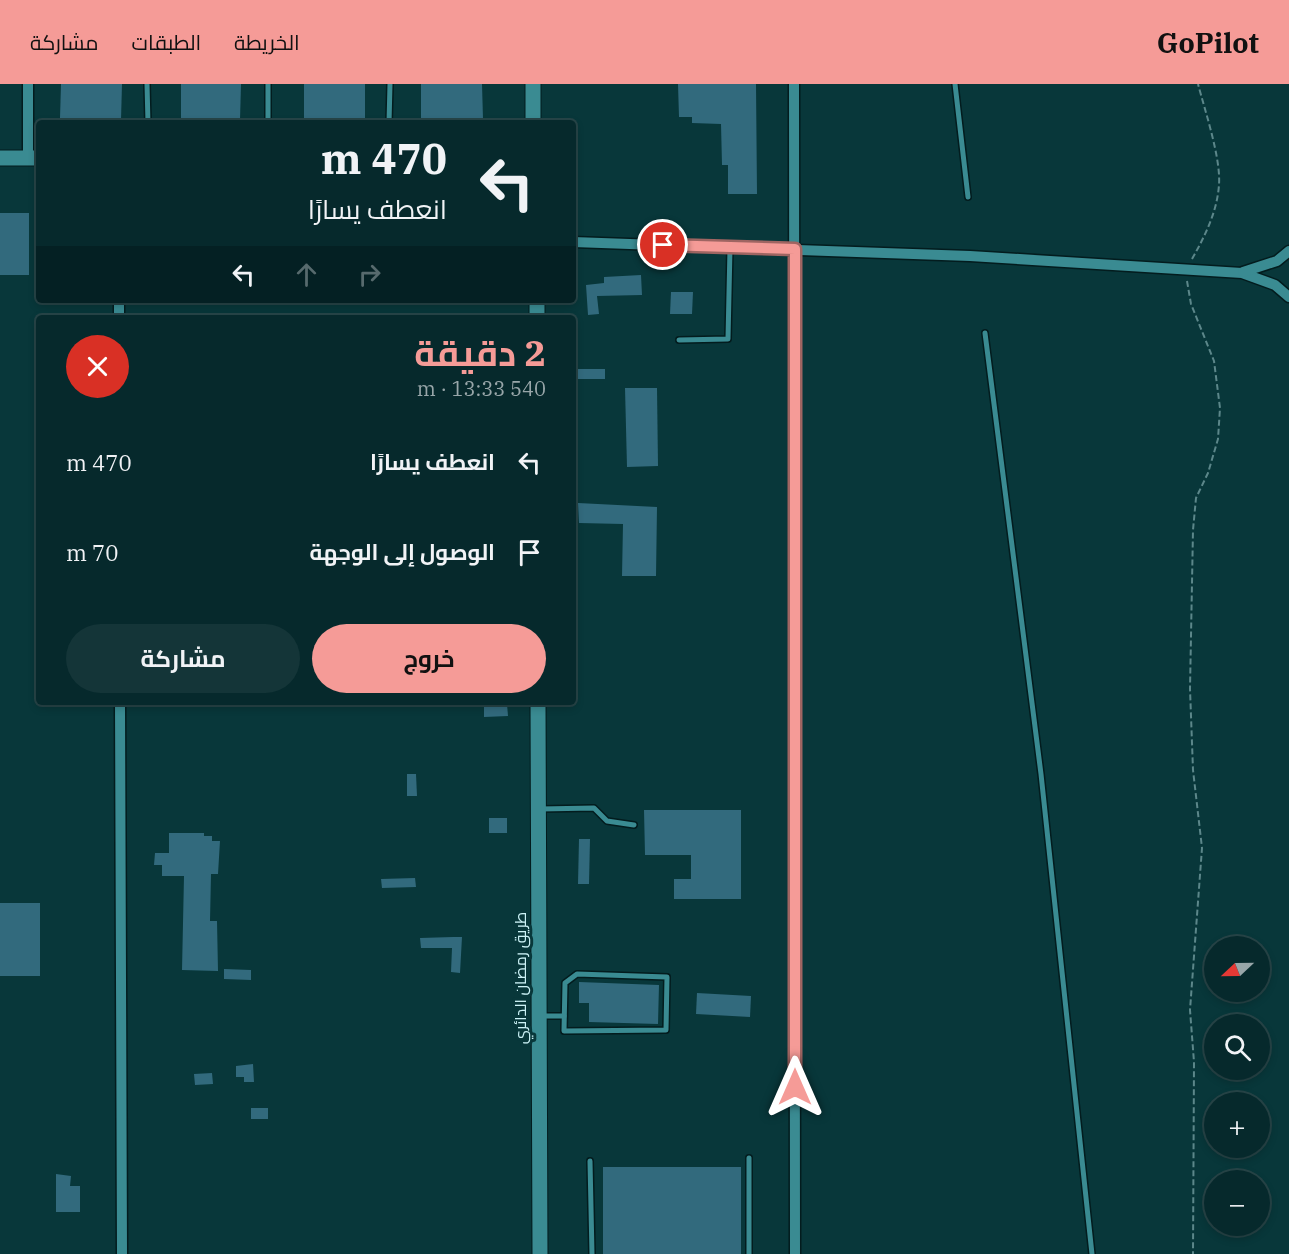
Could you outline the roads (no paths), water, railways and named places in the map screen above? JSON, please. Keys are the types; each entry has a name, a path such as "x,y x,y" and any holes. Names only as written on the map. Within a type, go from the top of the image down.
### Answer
{"street":[{"path":"0,158 33,158 28,84"},
{"path":"532,84 533,120"},
{"path":"794,84 795,1254"},
{"path":"576,242 970,256 1242,273 1275,285 1289,297"},
{"path":"1242,273 1276,261 1289,250"},
{"path":"120,705 122,1254"},
{"name":"طريق رمضان الدائري","path":"538,705 540,1254"}],"lane":[{"path":"147,84 148,120"},
{"path":"268,84 268,120"},
{"path":"389,120 390,84"},
{"path":"955,84 968,197"},
{"path":"679,340 728,339 730,247"},
{"path":"985,333 1040,762 1092,1254"},
{"path":"539,809 594,808 607,821 634,825"},
{"path":"577,974 667,977 666,1030 564,1031 564,1016 565,983 577,974"},
{"path":"538,1016 564,1016"},
{"path":"749,1158 749,1254"},
{"path":"590,1161 592,1254"}]}
